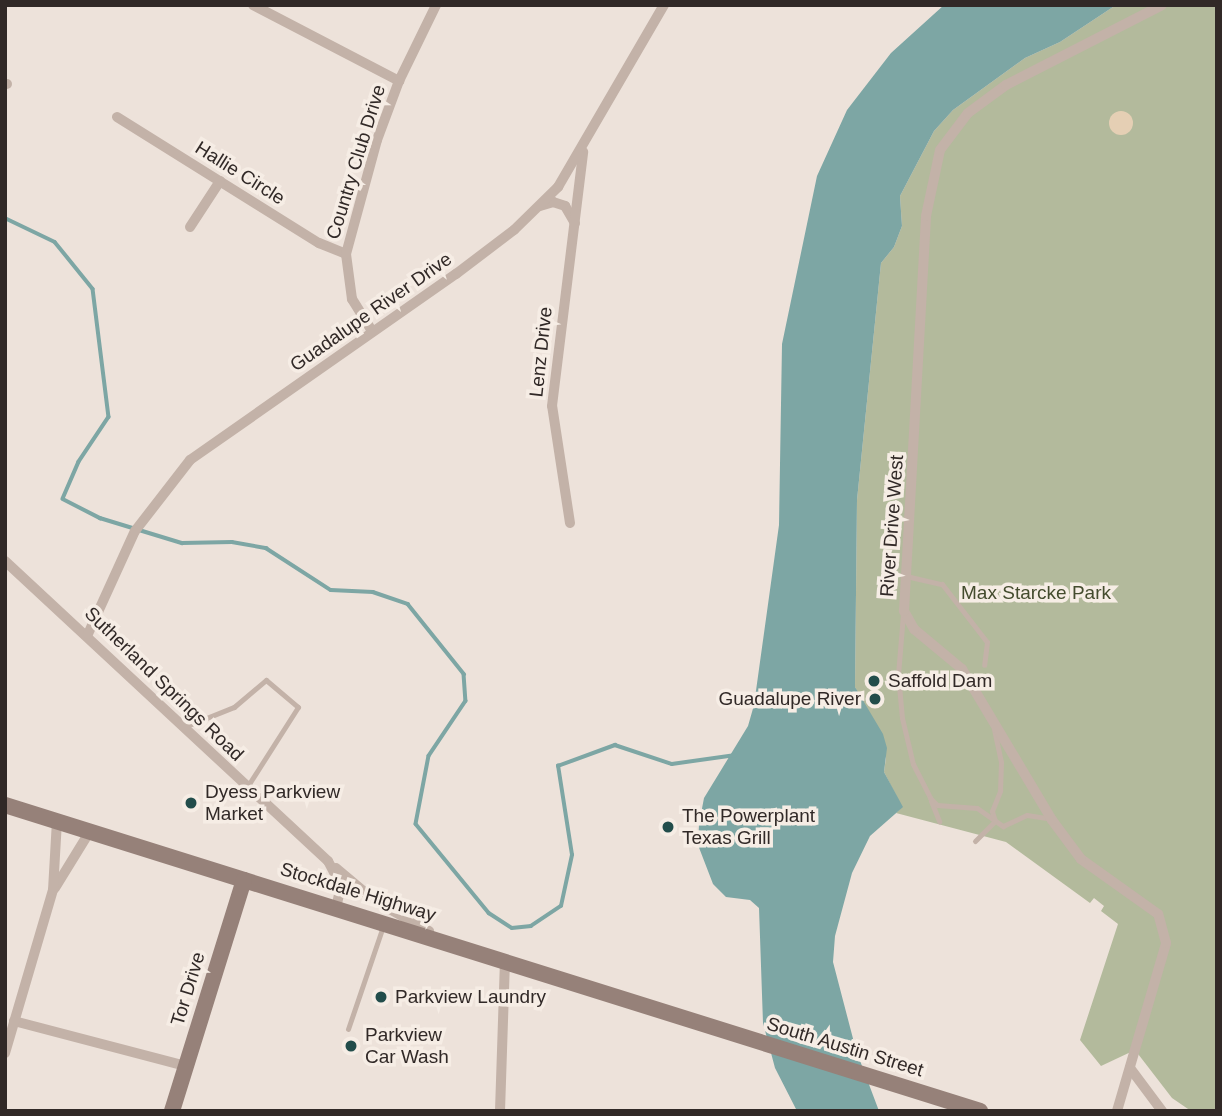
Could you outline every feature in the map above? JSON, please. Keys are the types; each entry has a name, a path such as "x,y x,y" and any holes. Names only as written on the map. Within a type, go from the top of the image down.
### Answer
{"main road":[{"name":"Stockdale Highway","path":"5,805 505,960 697,1023"},
{"name":"Tor Drive","path":"173,1111 244,880"},
{"name":"South Austin Street","path":"697,1023 980,1111"}],"street":[{"path":"253,5 399,81"},
{"name":"Country Club Drive","path":"372,331 352,299 346,254 376,140 399,81 436,5"},
{"name":"Guadalupe River Drive","path":"88,634 123,555 168,483 190,460 456,274 540,206 584,149 664,5"},
{"name":"River Drive West","path":"1117,1111 1166,943 1158,914 1081,859 1052,820 962,669 914,629 904,611 926,216 940,150 968,113 1006,85 1098,34 1162,5"},
{"name":"Hallie Circle","path":"117,117 319,243 346,254"},
{"name":"Lenz Drive","path":"570,523 552,406 584,149"},
{"path":"190,227 220,181"},
{"path":"540,206 565,205 576,226"},
{"name":"Sutherland Springs Road","path":"5,561 88,634 183,728 328,861 386,908 457,945"},
{"path":"5,1053 53,890 57,821"},
{"path":"53,890 90,831"},
{"name":"Sutherland Springs Road","path":"328,861 341,885 336,908"},
{"path":"500,1111 505,960"},
{"path":"14,1021 186,1066"},
{"path":"1130,1068 1162,1111"}],"lane":[{"path":"906,576 942,584 987,642 984,665"},
{"path":"904,611 898,674 902,719 913,764 939,821 948,806"},
{"path":"183,728 234,707 266,680 298,708 247,787"},
{"path":"990,712 1001,761 1000,790 992,811 996,821"},
{"path":"930,798 936,805 964,804 1003,826 1027,815 1052,820"},
{"path":"975,841 996,821"},
{"path":"348,1029 384,923"}],"green space":[{"name":"Max Starcke Park","path":"1116,5 1217,5 1217,1111 1191,1111 1172,1098 1135,1050 1101,1066 1080,1040 1118,924 1101,911 1104,906 1094,898 1090,903 1006,842 896,813 902,807 884,772 886,758 855,687 857,500 881,263 894,247 902,226 900,196 934,131 953,110 1025,58 1060,42"}],"sand":[{"path":"1121,111 1130,114 1133,123 1130,132 1121,135 1112,132 1109,123 1112,114"}],"water":[{"path":"944,5 1116,5 1060,42 1025,58 953,110 934,131 900,196 902,226 894,247 881,263 857,500 855,687 883,734 887,748 884,772 903,807 870,836 852,873 835,936 833,962 856,1050 879,1111 797,1111 775,1068 763,1023 759,908 750,900 726,897 713,884 698,845 699,824 704,798 748,726 754,705 779,525 782,344 817,176 847,110 891,53"}],"waterway":[{"path":"5,218 55,242 93,289 109,417 79,462 63,499 100,518 182,543 232,542 266,548 331,590 373,592 408,604 464,674 466,701 429,756 416,824 489,913 512,928 531,926 561,906 572,855 558,766 615,745 672,764 735,755"}],"place":[{"name":"Saffold Dam","path":"874,681"},
{"name":"Guadalupe River","path":"875,699"},
{"name":"Dyess Parkview Market","path":"191,803"},
{"name":"The Powerplant Texas Grill","path":"668,827"},
{"name":"Parkview Laundry","path":"381,997"},
{"name":"Parkview Car Wash","path":"351,1046"}]}
